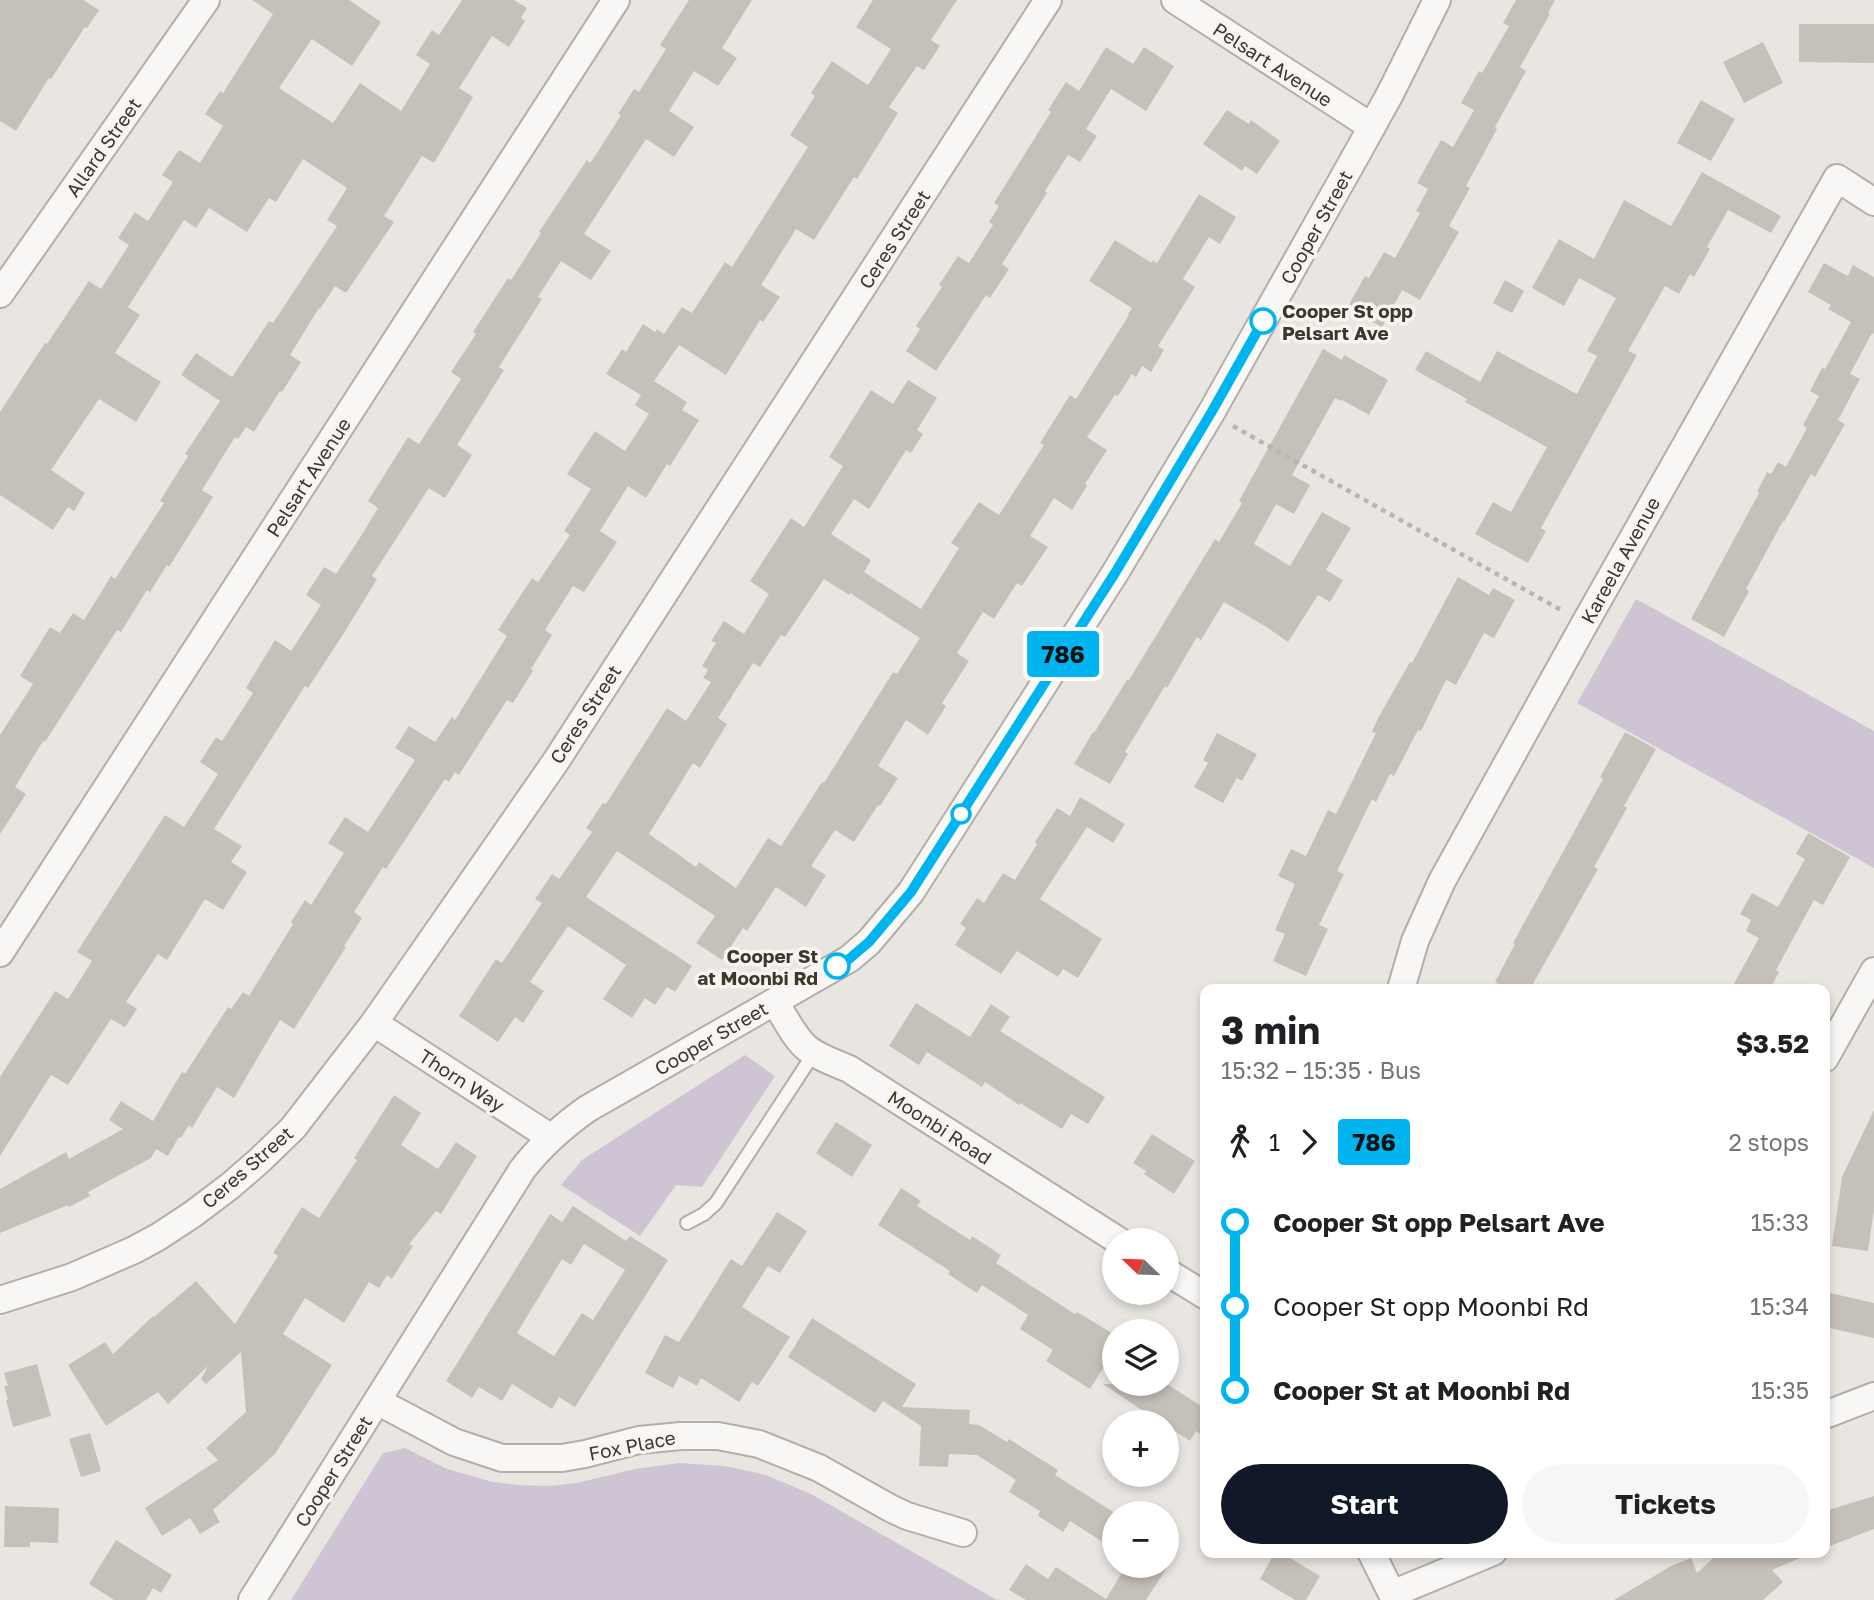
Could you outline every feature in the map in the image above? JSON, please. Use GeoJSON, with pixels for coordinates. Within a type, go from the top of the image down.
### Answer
{"type":"FeatureCollection","features":[{"type":"Feature","properties":{"kind":"street","name":"Allard Street"},"geometry":{"type":"LineString","coordinates":[[0,294],[206,0]]}},
{"type":"Feature","properties":{"kind":"street","name":"Pelsart Avenue"},"geometry":{"type":"LineString","coordinates":[[0,953],[616,0]]}},
{"type":"Feature","properties":{"kind":"street","name":"Ceres Street"},"geometry":{"type":"LineString","coordinates":[[0,1300],[72,1277],[134,1250],[192,1214],[261,1160],[293,1128],[374,1023],[556,761],[1048,0]]}},
{"type":"Feature","properties":{"kind":"street","name":"Pelsart Avenue"},"geometry":{"type":"LineString","coordinates":[[1175,0],[1372,127]]}},
{"type":"Feature","properties":{"kind":"street","name":"Cooper Street"},"geometry":{"type":"LineString","coordinates":[[252,1600],[522,1170],[550,1137],[587,1108],[849,959],[869,942],[911,892],[1115,573],[1211,413],[1372,127],[1437,0]]}},
{"type":"Feature","properties":{"kind":"street","name":"Kareela Avenue"},"geometry":{"type":"LineString","coordinates":[[1402,984],[1415,941],[1442,881],[1837,178],[1874,202]]}},
{"type":"Feature","properties":{"kind":"street"},"geometry":{"type":"LineString","coordinates":[[1830,1049],[1874,971]]}},
{"type":"Feature","properties":{"kind":"street","name":"Moonbi Road"},"geometry":{"type":"LineString","coordinates":[[775,1002],[800,1041],[814,1053],[849,1069],[1102,1230]]}},
{"type":"Feature","properties":{"kind":"street","name":"Thorn Way"},"geometry":{"type":"LineString","coordinates":[[374,1023],[550,1137]]}},
{"type":"Feature","properties":{"kind":"street"},"geometry":{"type":"LineString","coordinates":[[1180,1280],[1200,1292]]}},
{"type":"Feature","properties":{"kind":"street"},"geometry":{"type":"LineString","coordinates":[[1830,1413],[1874,1396]]}},
{"type":"Feature","properties":{"kind":"street","name":"Fox Place"},"geometry":{"type":"LineString","coordinates":[[377,1401],[454,1442],[502,1458],[562,1458],[639,1440],[681,1436],[718,1436],[759,1444],[820,1468],[907,1516],[963,1533]]}},
{"type":"Feature","properties":{"kind":"street"},"geometry":{"type":"LineString","coordinates":[[1374,1558],[1391,1597],[1479,1558]]}},
{"type":"Feature","properties":{"kind":"lane"},"geometry":{"type":"LineString","coordinates":[[687,1223],[704,1214],[716,1203],[814,1053]]}},
{"type":"Feature","properties":{"kind":"path"},"geometry":{"type":"LineString","coordinates":[[1211,413],[1585,623]]}},
{"type":"Feature","properties":{"kind":"shaded area"},"geometry":{"type":"Polygon","coordinates":[[[1636,599],[1874,731],[1874,868],[1577,703],[1636,599]]]}},
{"type":"Feature","properties":{"kind":"shaded area"},"geometry":{"type":"Polygon","coordinates":[[[745,1055],[775,1076],[702,1187],[676,1185],[640,1236],[561,1185],[582,1160],[745,1055]]]}},
{"type":"Feature","properties":{"kind":"shaded area"},"geometry":{"type":"Polygon","coordinates":[[[405,1448],[447,1469],[493,1482],[518,1485],[577,1483],[635,1469],[679,1463],[725,1466],[766,1475],[811,1494],[997,1600],[291,1600],[383,1453],[405,1448]]]}},
{"type":"Feature","properties":{"kind":"building"},"geometry":{"type":"Polygon","coordinates":[[[0,0],[83,0],[99,10],[51,79],[49,78],[16,131],[0,121],[0,0]]]}},
{"type":"Feature","properties":{"kind":"building"},"geometry":{"type":"Polygon","coordinates":[[[252,0],[349,0],[381,22],[352,66],[312,39],[279,88],[333,123],[360,83],[401,111],[430,64],[416,55],[432,30],[439,35],[462,0],[514,0],[527,8],[521,18],[525,21],[509,47],[492,36],[459,88],[473,97],[434,163],[422,156],[384,216],[394,222],[346,293],[335,286],[319,308],[290,355],[301,362],[282,392],[280,391],[254,432],[246,427],[238,439],[235,437],[202,490],[213,497],[169,567],[167,565],[150,592],[147,590],[121,632],[117,630],[45,742],[43,741],[15,787],[26,794],[0,834],[0,735],[33,684],[20,676],[50,627],[60,633],[73,613],[84,620],[111,576],[115,579],[164,503],[160,501],[188,456],[185,454],[220,401],[181,375],[196,353],[232,377],[269,321],[273,323],[337,226],[327,220],[347,188],[303,159],[276,202],[269,198],[247,232],[209,208],[196,228],[184,220],[128,307],[140,315],[115,353],[161,382],[136,422],[99,399],[51,470],[85,493],[74,511],[68,507],[53,530],[0,495],[0,412],[89,281],[101,289],[129,245],[118,238],[135,212],[148,221],[173,182],[162,175],[179,150],[200,163],[223,126],[205,114],[220,91],[223,93],[273,14],[252,0]]]}},
{"type":"Feature","properties":{"kind":"building"},"geometry":{"type":"Polygon","coordinates":[[[689,0],[752,0],[722,48],[737,58],[718,86],[694,71],[669,111],[694,127],[674,157],[646,139],[584,234],[611,251],[591,280],[561,261],[538,297],[542,299],[499,367],[504,370],[457,445],[472,455],[445,498],[429,488],[372,576],[377,579],[344,633],[308,688],[305,686],[214,829],[242,846],[231,862],[247,872],[223,910],[205,899],[167,960],[158,954],[126,1002],[137,1009],[125,1027],[111,1019],[68,1085],[51,1075],[0,1156],[0,1077],[55,991],[68,999],[92,961],[77,952],[165,815],[184,827],[218,774],[200,762],[216,737],[222,741],[253,693],[246,688],[275,640],[291,651],[321,605],[306,595],[324,567],[336,574],[363,533],[378,508],[368,501],[408,437],[419,444],[461,379],[451,372],[476,334],[473,332],[508,278],[511,280],[587,160],[590,163],[597,153],[634,89],[639,92],[666,49],[660,45],[689,0]]]}},
{"type":"Feature","properties":{"kind":"building"},"geometry":{"type":"Polygon","coordinates":[[[873,0],[957,0],[931,40],[940,46],[924,70],[917,66],[889,107],[898,113],[857,179],[854,177],[814,240],[796,229],[761,285],[780,297],[763,322],[760,320],[726,375],[679,345],[654,381],[687,402],[682,410],[699,420],[646,498],[628,486],[600,531],[617,542],[584,592],[573,586],[545,630],[552,635],[513,703],[507,700],[459,775],[455,772],[449,782],[445,779],[386,869],[383,867],[354,912],[362,918],[294,1029],[280,1020],[234,1098],[217,1087],[192,1128],[189,1125],[168,1156],[156,1149],[151,1158],[88,1192],[90,1196],[69,1207],[68,1205],[0,1233],[0,1189],[66,1152],[69,1159],[123,1129],[109,1120],[121,1101],[153,1121],[182,1072],[185,1074],[228,1007],[231,1009],[243,992],[249,996],[305,900],[311,905],[344,853],[328,843],[345,817],[368,832],[415,760],[395,748],[409,726],[435,742],[452,717],[455,720],[507,636],[498,630],[532,578],[538,582],[570,535],[564,531],[591,489],[567,474],[595,431],[625,451],[649,414],[635,405],[641,395],[606,374],[622,349],[626,352],[643,324],[664,334],[682,307],[692,313],[725,262],[732,267],[808,147],[790,135],[815,96],[811,93],[832,61],[868,85],[891,49],[856,27],[873,0]]]}},
{"type":"Feature","properties":{"kind":"building"},"geometry":{"type":"Polygon","coordinates":[[[1516,0],[1555,0],[1520,67],[1526,71],[1495,127],[1497,129],[1466,186],[1470,188],[1449,226],[1459,232],[1420,300],[1402,290],[1382,327],[1347,308],[1365,276],[1369,278],[1384,252],[1395,258],[1420,213],[1416,211],[1428,189],[1417,183],[1441,140],[1453,147],[1474,110],[1461,103],[1509,26],[1503,23],[1516,0]]]}},
{"type":"Feature","properties":{"kind":"building"},"geometry":{"type":"Polygon","coordinates":[[[1799,24],[1874,24],[1874,63],[1799,62],[1799,24]]]}},
{"type":"Feature","properties":{"kind":"building"},"geometry":{"type":"Polygon","coordinates":[[[1763,42],[1783,83],[1744,103],[1723,62],[1763,42]]]}},
{"type":"Feature","properties":{"kind":"building"},"geometry":{"type":"Polygon","coordinates":[[[1106,47],[1133,64],[1144,47],[1174,66],[1146,111],[1111,89],[1086,129],[1097,136],[1080,162],[1068,155],[1002,264],[1009,269],[990,298],[986,295],[936,371],[906,351],[920,329],[916,326],[942,287],[939,285],[958,256],[969,263],[993,225],[989,222],[999,206],[994,203],[1051,112],[1048,110],[1066,82],[1079,91],[1106,47]]]}},
{"type":"Feature","properties":{"kind":"building"},"geometry":{"type":"Polygon","coordinates":[[[1701,100],[1735,119],[1711,161],[1677,143],[1701,100]]]}},
{"type":"Feature","properties":{"kind":"building"},"geometry":{"type":"Polygon","coordinates":[[[1227,110],[1249,124],[1251,120],[1280,141],[1257,174],[1245,166],[1242,171],[1203,144],[1227,110]]]}},
{"type":"Feature","properties":{"kind":"building"},"geometry":{"type":"Polygon","coordinates":[[[1702,172],[1781,216],[1771,233],[1728,210],[1694,277],[1690,274],[1679,294],[1665,286],[1628,351],[1637,355],[1541,528],[1546,531],[1528,563],[1475,534],[1493,502],[1511,512],[1547,447],[1465,402],[1467,399],[1415,370],[1426,351],[1480,382],[1497,351],[1577,394],[1597,356],[1587,351],[1616,298],[1579,278],[1564,306],[1532,288],[1559,239],[1594,259],[1624,200],[1671,226],[1702,172]]]}},
{"type":"Feature","properties":{"kind":"building"},"geometry":{"type":"Polygon","coordinates":[[[1199,194],[1236,217],[1220,244],[1209,237],[1183,279],[1195,287],[1158,346],[1164,350],[1151,372],[1142,366],[1136,377],[1132,374],[1087,437],[1107,450],[1072,510],[1054,498],[1030,536],[1048,547],[1022,586],[1017,583],[994,619],[983,612],[957,653],[969,661],[942,703],[946,706],[928,735],[906,720],[878,766],[898,778],[880,806],[878,805],[854,842],[835,830],[811,866],[826,875],[806,907],[776,887],[747,931],[743,928],[722,960],[696,943],[715,916],[617,851],[586,897],[692,966],[675,992],[667,987],[655,1005],[645,998],[632,1018],[603,999],[626,965],[568,926],[530,982],[544,991],[523,1023],[515,1017],[498,1042],[459,1016],[496,959],[502,963],[542,903],[535,899],[552,874],[559,879],[592,832],[586,828],[603,803],[606,804],[667,708],[686,721],[711,682],[703,678],[708,670],[702,666],[716,643],[711,641],[724,621],[744,634],[769,594],[750,581],[791,518],[804,527],[843,466],[829,457],[871,390],[893,404],[908,380],[937,398],[917,430],[923,434],[911,453],[906,450],[869,509],[854,499],[831,534],[871,560],[864,572],[921,609],[959,548],[951,543],[979,502],[999,515],[1044,445],[1040,443],[1070,395],[1076,399],[1129,315],[1132,308],[1089,281],[1115,240],[1152,263],[1153,260],[1157,263],[1199,194]],[[824,579],[785,637],[781,635],[760,667],[753,663],[718,718],[727,724],[700,768],[693,763],[649,834],[696,867],[699,862],[736,888],[768,838],[781,846],[893,672],[897,674],[920,638],[850,593],[849,595],[824,579]]]}},
{"type":"Feature","properties":{"kind":"building"},"geometry":{"type":"Polygon","coordinates":[[[1824,263],[1848,276],[1853,265],[1874,277],[1874,334],[1872,333],[1850,374],[1860,379],[1838,420],[1845,424],[1815,477],[1811,474],[1783,521],[1746,589],[1749,591],[1724,637],[1691,619],[1759,493],[1757,492],[1767,472],[1771,474],[1778,462],[1786,467],[1807,428],[1803,425],[1819,396],[1810,391],[1851,322],[1828,309],[1831,305],[1808,292],[1824,263]]]}},
{"type":"Feature","properties":{"kind":"building"},"geometry":{"type":"Polygon","coordinates":[[[1505,280],[1524,291],[1512,313],[1493,303],[1505,280]]]}},
{"type":"Feature","properties":{"kind":"building"},"geometry":{"type":"Polygon","coordinates":[[[1323,349],[1342,360],[1344,355],[1388,380],[1369,415],[1335,398],[1292,475],[1310,485],[1294,514],[1276,504],[1254,544],[1290,566],[1322,512],[1351,528],[1326,570],[1343,580],[1330,602],[1318,595],[1288,642],[1224,602],[1201,640],[1197,637],[1167,688],[1165,686],[1125,752],[1128,754],[1110,784],[1074,764],[1215,539],[1219,542],[1323,349]]]}},
{"type":"Feature","properties":{"kind":"building"},"geometry":{"type":"Polygon","coordinates":[[[1458,577],[1489,595],[1493,588],[1515,600],[1494,638],[1484,633],[1456,685],[1446,680],[1421,731],[1418,730],[1394,776],[1390,774],[1376,802],[1372,799],[1337,871],[1344,874],[1319,925],[1328,929],[1306,976],[1273,961],[1285,934],[1275,930],[1295,884],[1278,876],[1291,849],[1306,856],[1328,810],[1336,814],[1376,733],[1372,732],[1378,718],[1410,662],[1412,663],[1458,577]]]}},
{"type":"Feature","properties":{"kind":"building"},"geometry":{"type":"Polygon","coordinates":[[[1625,732],[1656,749],[1594,867],[1598,869],[1533,984],[1498,984],[1495,982],[1515,944],[1513,943],[1603,779],[1600,777],[1625,732]]]}},
{"type":"Feature","properties":{"kind":"building"},"geometry":{"type":"Polygon","coordinates":[[[1217,733],[1257,754],[1242,781],[1237,778],[1223,803],[1194,787],[1208,763],[1203,760],[1217,733]]]}},
{"type":"Feature","properties":{"kind":"building"},"geometry":{"type":"Polygon","coordinates":[[[1080,797],[1125,824],[1113,843],[1087,827],[1040,899],[1102,939],[1078,978],[1063,969],[1058,977],[1017,951],[1001,974],[955,945],[966,928],[960,924],[977,898],[984,903],[1003,873],[1015,880],[1057,808],[1070,816],[1080,797]]]}},
{"type":"Feature","properties":{"kind":"building"},"geometry":{"type":"Polygon","coordinates":[[[1808,833],[1850,857],[1823,905],[1814,900],[1776,970],[1779,972],[1773,984],[1734,984],[1759,938],[1746,931],[1751,920],[1740,914],[1752,893],[1778,907],[1805,859],[1796,854],[1808,833]]]}},
{"type":"Feature","properties":{"kind":"building"},"geometry":{"type":"Polygon","coordinates":[[[916,1003],[970,1037],[991,1004],[1010,1017],[1000,1031],[1105,1097],[1088,1124],[1071,1114],[1062,1129],[985,1082],[982,1087],[927,1052],[919,1065],[889,1046],[916,1003]]]}},
{"type":"Feature","properties":{"kind":"building"},"geometry":{"type":"Polygon","coordinates":[[[394,1095],[421,1113],[401,1145],[438,1169],[456,1142],[477,1156],[441,1214],[436,1211],[409,1244],[413,1246],[392,1279],[387,1275],[379,1288],[369,1282],[344,1323],[305,1298],[283,1334],[332,1365],[275,1454],[213,1510],[220,1522],[200,1534],[190,1518],[162,1536],[145,1508],[218,1460],[206,1448],[246,1412],[241,1352],[206,1384],[201,1379],[208,1366],[168,1404],[158,1392],[106,1426],[68,1365],[105,1342],[113,1354],[153,1316],[196,1281],[235,1324],[278,1256],[273,1253],[302,1207],[319,1218],[357,1160],[354,1158],[394,1095]]]}},
{"type":"Feature","properties":{"kind":"building"},"geometry":{"type":"Polygon","coordinates":[[[1874,1110],[1874,1210],[1868,1251],[1832,1246],[1842,1177],[1874,1110]]]}},
{"type":"Feature","properties":{"kind":"building"},"geometry":{"type":"Polygon","coordinates":[[[836,1122],[872,1145],[852,1177],[816,1153],[836,1122]]]}},
{"type":"Feature","properties":{"kind":"building"},"geometry":{"type":"Polygon","coordinates":[[[1152,1134],[1195,1161],[1174,1194],[1144,1174],[1146,1171],[1133,1163],[1152,1134]]]}},
{"type":"Feature","properties":{"kind":"building"},"geometry":{"type":"Polygon","coordinates":[[[901,1188],[921,1201],[917,1206],[970,1240],[972,1236],[1001,1255],[996,1263],[1075,1314],[1077,1312],[1102,1327],[1102,1370],[1090,1389],[1046,1361],[1053,1350],[1020,1329],[1028,1315],[982,1285],[977,1293],[948,1274],[950,1271],[878,1225],[901,1188]]]}},
{"type":"Feature","properties":{"kind":"building"},"geometry":{"type":"Polygon","coordinates":[[[573,1206],[626,1241],[630,1236],[668,1260],[575,1407],[559,1397],[552,1409],[512,1384],[502,1401],[479,1387],[472,1398],[446,1381],[550,1214],[562,1222],[573,1206]],[[584,1244],[571,1265],[562,1259],[517,1333],[554,1356],[582,1313],[593,1320],[625,1270],[584,1244]]]}},
{"type":"Feature","properties":{"kind":"building"},"geometry":{"type":"Polygon","coordinates":[[[777,1212],[807,1231],[780,1273],[768,1266],[742,1307],[790,1337],[758,1386],[752,1382],[739,1402],[701,1378],[697,1386],[679,1376],[673,1388],[645,1373],[665,1335],[679,1342],[731,1259],[742,1266],[777,1212]]]}},
{"type":"Feature","properties":{"kind":"building"},"geometry":{"type":"Polygon","coordinates":[[[1830,1293],[1874,1303],[1874,1338],[1830,1328],[1830,1293]]]}},
{"type":"Feature","properties":{"kind":"building"},"geometry":{"type":"Polygon","coordinates":[[[812,1318],[916,1384],[902,1407],[970,1410],[969,1424],[979,1425],[1007,1442],[1009,1439],[1058,1470],[1055,1475],[1102,1505],[1102,1542],[1070,1521],[1063,1532],[1038,1516],[1040,1511],[1009,1492],[1016,1480],[977,1455],[949,1454],[948,1467],[919,1466],[921,1426],[883,1401],[875,1413],[788,1357],[812,1318]]]}},
{"type":"Feature","properties":{"kind":"building"},"geometry":{"type":"Polygon","coordinates":[[[37,1364],[51,1416],[13,1427],[6,1400],[4,1386],[8,1386],[4,1373],[37,1364]]]}},
{"type":"Feature","properties":{"kind":"building"},"geometry":{"type":"Polygon","coordinates":[[[1179,1392],[1200,1405],[1200,1434],[1196,1431],[1190,1441],[1179,1434],[1179,1410],[1142,1410],[1121,1396],[1179,1396],[1179,1392]]]}},
{"type":"Feature","properties":{"kind":"building"},"geometry":{"type":"Polygon","coordinates":[[[90,1433],[101,1471],[81,1477],[69,1439],[90,1433]]]}},
{"type":"Feature","properties":{"kind":"building"},"geometry":{"type":"Polygon","coordinates":[[[1874,1496],[1874,1529],[1830,1546],[1830,1509],[1874,1496]]]}},
{"type":"Feature","properties":{"kind":"building"},"geometry":{"type":"Polygon","coordinates":[[[5,1506],[59,1508],[58,1543],[30,1542],[30,1547],[4,1547],[5,1506]]]}},
{"type":"Feature","properties":{"kind":"building"},"geometry":{"type":"Polygon","coordinates":[[[116,1540],[172,1575],[161,1593],[153,1588],[146,1600],[114,1600],[89,1584],[116,1540]]]}},
{"type":"Feature","properties":{"kind":"building"},"geometry":{"type":"Polygon","coordinates":[[[1272,1558],[1290,1558],[1320,1576],[1306,1600],[1295,1600],[1260,1579],[1272,1558]]]}},
{"type":"Feature","properties":{"kind":"building"},"geometry":{"type":"Polygon","coordinates":[[[1691,1558],[1697,1573],[1713,1558],[1800,1558],[1772,1570],[1783,1582],[1763,1600],[1614,1600],[1671,1566],[1691,1558]]]}},
{"type":"Feature","properties":{"kind":"building"},"geometry":{"type":"Polygon","coordinates":[[[1026,1564],[1048,1579],[1056,1567],[1106,1599],[1119,1578],[1160,1578],[1146,1600],[1026,1600],[1009,1590],[1026,1564]]]}},
{"type":"Feature","properties":{"kind":"bus line","name":"786"},"geometry":{"type":"LineString","coordinates":[[837,966],[869,942],[911,892],[1115,573],[1263,321]]}},
{"type":"Feature","properties":{"kind":"place","name":"Cooper St opp Pelsart Ave"},"geometry":{"type":"Point","coordinates":[1263,321]}},
{"type":"Feature","properties":{"kind":"place","name":"Cooper St at Moonbi Rd"},"geometry":{"type":"Point","coordinates":[837,966]}}]}
